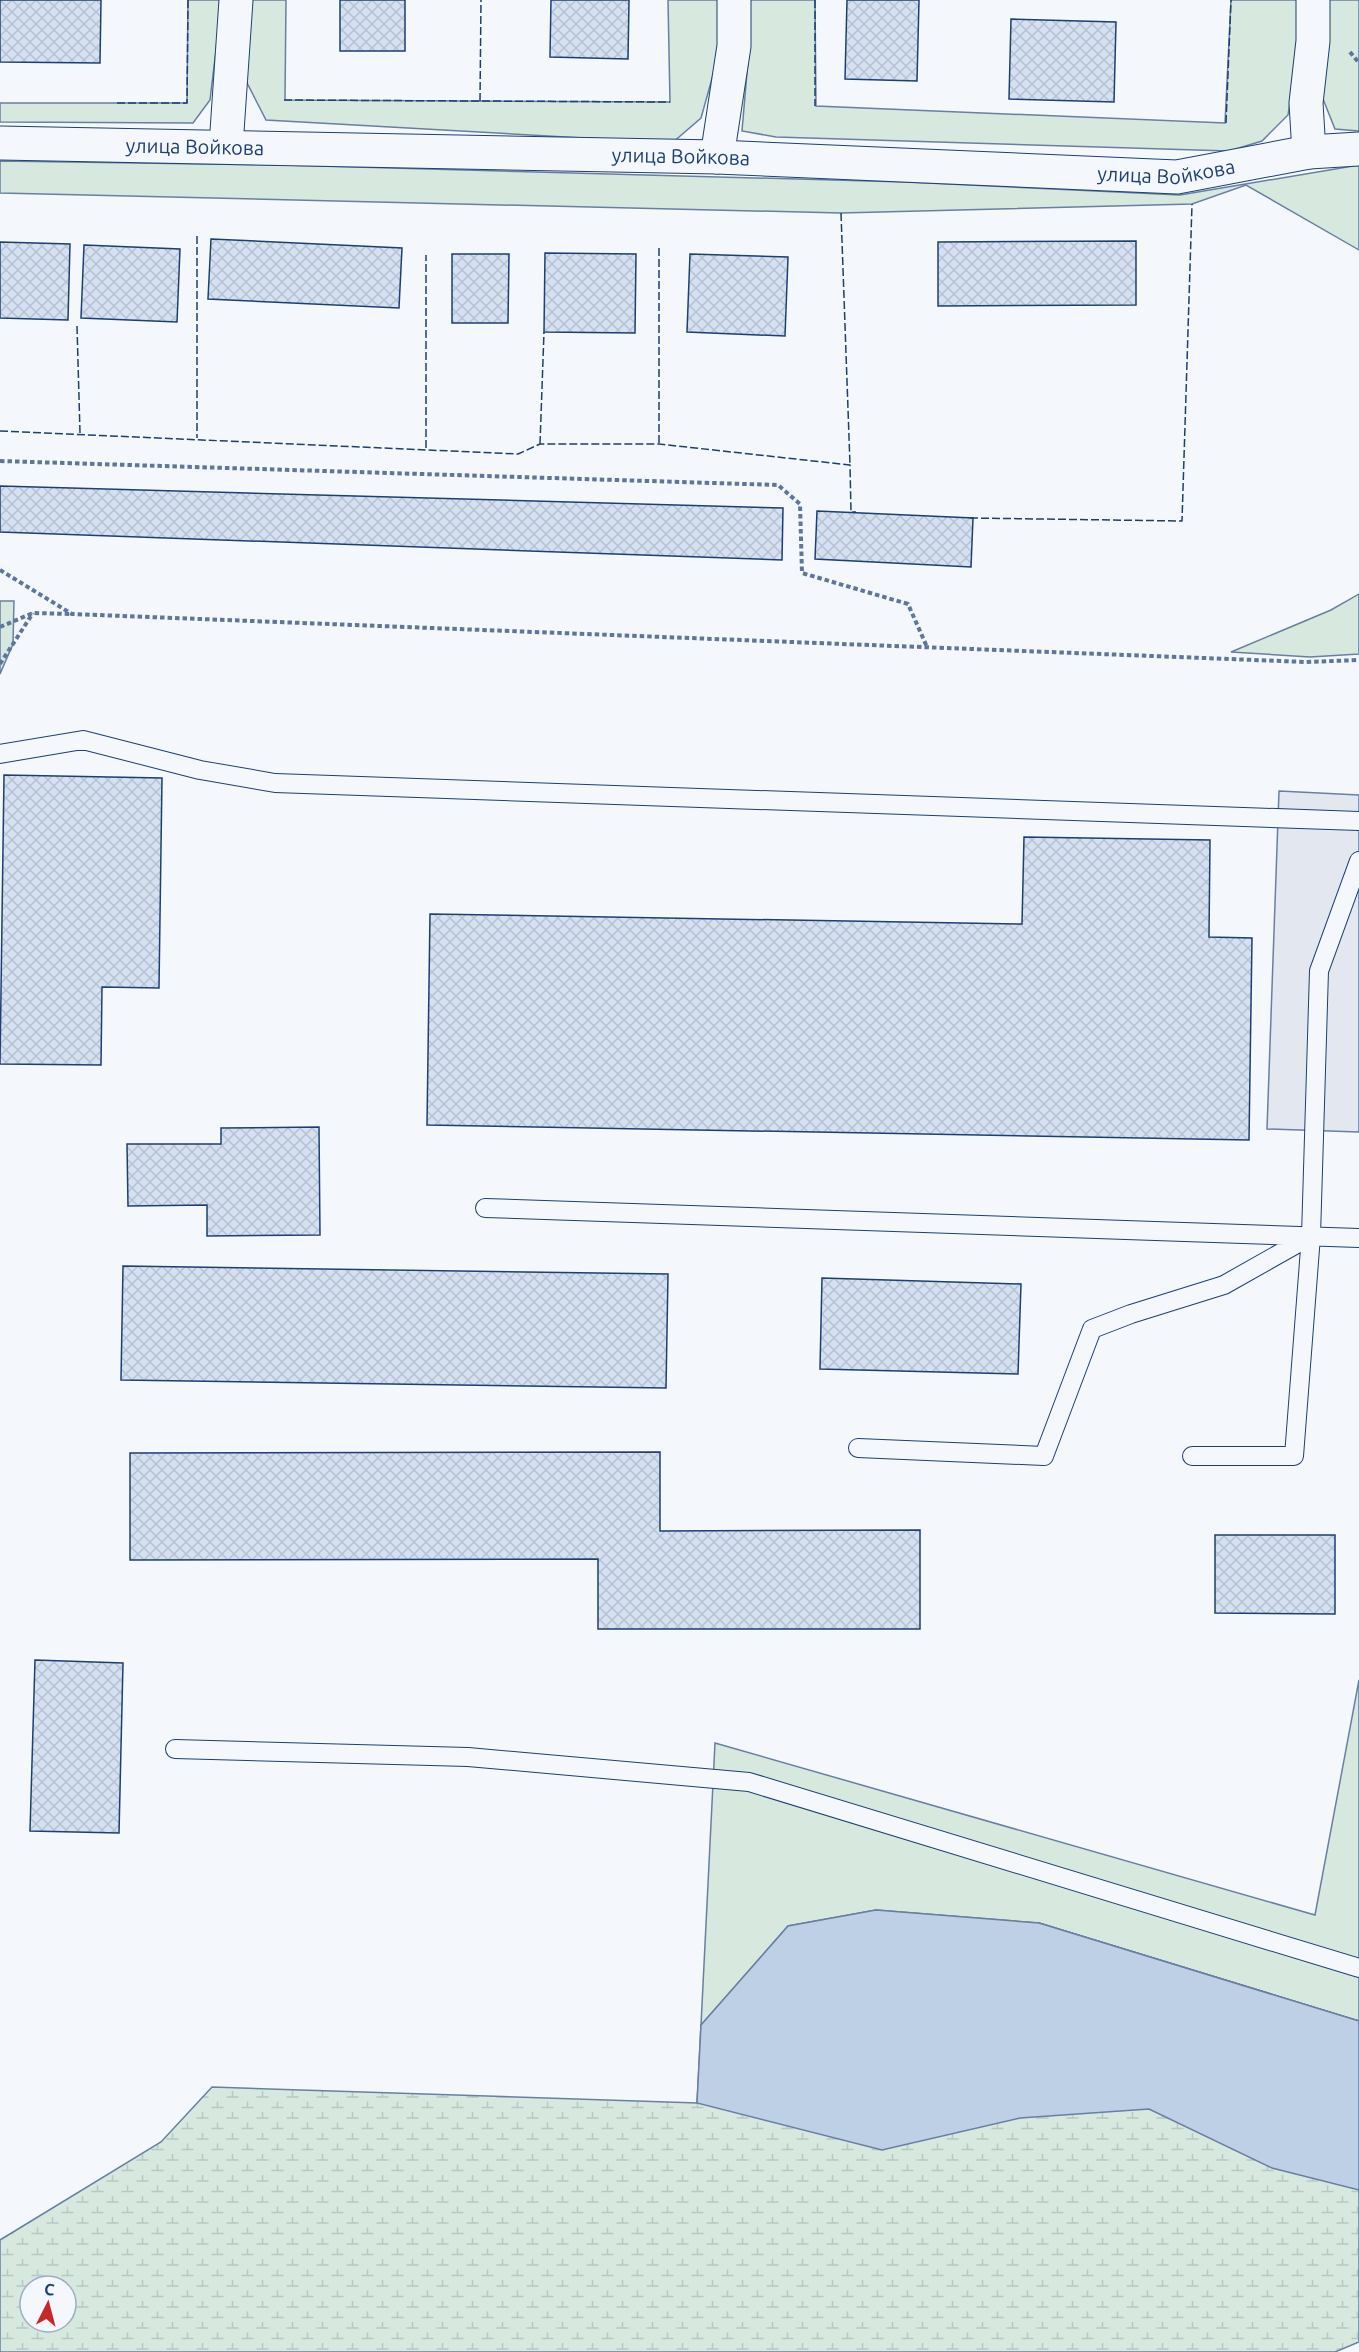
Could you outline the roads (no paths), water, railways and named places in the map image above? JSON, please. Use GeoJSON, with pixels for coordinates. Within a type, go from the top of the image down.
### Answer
{"type":"FeatureCollection","features":[{"type":"Feature","properties":{"kind":"street"},"geometry":{"type":"LineString","coordinates":[[226,146],[237,0]]}},
{"type":"Feature","properties":{"kind":"street"},"geometry":{"type":"LineString","coordinates":[[717,157],[734,46],[734,0]]}},
{"type":"Feature","properties":{"kind":"street"},"geometry":{"type":"LineString","coordinates":[[1309,152],[1306,103],[1314,42],[1313,0]]}},
{"type":"Feature","properties":{"kind":"street","name":"улица Войкова"},"geometry":{"type":"LineString","coordinates":[[0,143],[717,157],[1177,177],[1309,152],[1359,149]]}},
{"type":"Feature","properties":{"kind":"lane"},"geometry":{"type":"LineString","coordinates":[[0,754],[83,740],[200,770],[275,783],[1359,821]]}},
{"type":"Feature","properties":{"kind":"lane"},"geometry":{"type":"LineString","coordinates":[[1192,1456],[1294,1456],[1311,1236],[1319,971],[1359,861]]}},
{"type":"Feature","properties":{"kind":"lane"},"geometry":{"type":"LineString","coordinates":[[485,1208],[1359,1238]]}},
{"type":"Feature","properties":{"kind":"lane"},"geometry":{"type":"LineString","coordinates":[[858,1448],[1044,1456],[1092,1329],[1131,1314],[1224,1285],[1311,1236]]}},
{"type":"Feature","properties":{"kind":"lane"},"geometry":{"type":"LineString","coordinates":[[175,1749],[468,1757],[749,1782],[1359,1968]]}},
{"type":"Feature","properties":{"kind":"water"},"geometry":{"type":"Polygon","coordinates":[[[876,1910],[1039,1923],[1359,2021],[1359,2190],[1272,2168],[1149,2109],[1020,2118],[882,2150],[697,2103],[701,2025],[788,1926],[876,1910]]]}}]}
